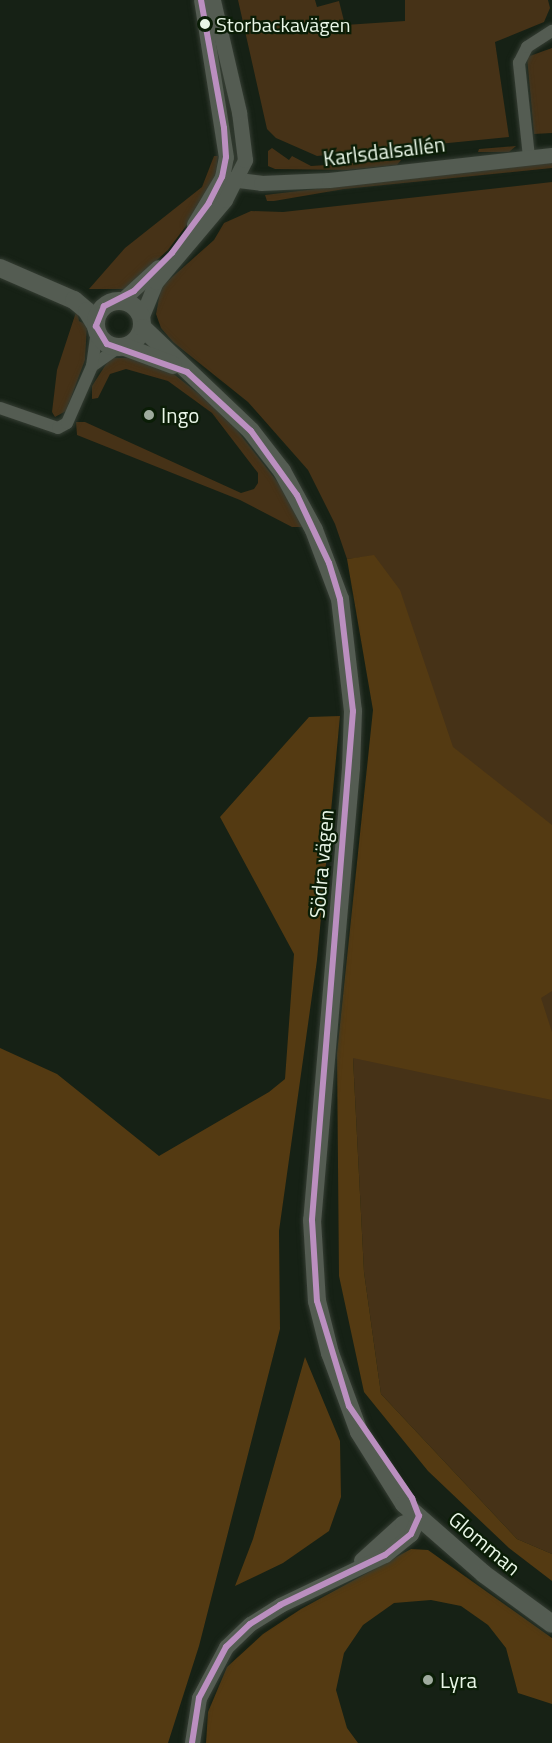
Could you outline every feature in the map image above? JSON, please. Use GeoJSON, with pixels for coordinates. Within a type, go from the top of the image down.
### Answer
{"type":"FeatureCollection","features":[{"type":"Feature","properties":{"kind":"main road"},"geometry":{"type":"LineString","coordinates":[[0,268],[45,284],[133,305],[142,322],[136,340],[121,347],[103,341],[81,305],[45,284]]}},
{"type":"Feature","properties":{"kind":"main road"},"geometry":{"type":"LineString","coordinates":[[96,328],[99,313],[115,302]]}},
{"type":"Feature","properties":{"kind":"main road","name":"Södra vägen"},"geometry":{"type":"LineString","coordinates":[[142,322],[187,372],[251,431],[282,471],[319,541],[340,599],[352,711],[351,768],[312,1220],[317,1301],[330,1353],[350,1406],[412,1498],[419,1516]]}},
{"type":"Feature","properties":{"kind":"main road","name":"Södra vägen"},"geometry":{"type":"LineString","coordinates":[[121,347],[187,372]]}},
{"type":"Feature","properties":{"kind":"main road","name":"Glomman"},"geometry":{"type":"LineString","coordinates":[[419,1516],[484,1574],[552,1624]]}},
{"type":"Feature","properties":{"kind":"street"},"geometry":{"type":"LineString","coordinates":[[115,302],[172,253],[209,203],[222,177],[226,157],[224,128],[201,0]]}},
{"type":"Feature","properties":{"kind":"street"},"geometry":{"type":"LineString","coordinates":[[142,322],[156,282],[238,180],[245,146],[213,0]]}},
{"type":"Feature","properties":{"kind":"street"},"geometry":{"type":"LineString","coordinates":[[529,157],[519,63],[527,48],[552,31]]}},
{"type":"Feature","properties":{"kind":"street","name":"Karlsdalsallén"},"geometry":{"type":"LineString","coordinates":[[222,177],[269,183],[329,180],[552,154]]}},
{"type":"Feature","properties":{"kind":"street"},"geometry":{"type":"LineString","coordinates":[[0,408],[58,428],[67,423],[92,366],[96,328]]}},
{"type":"Feature","properties":{"kind":"street"},"geometry":{"type":"LineString","coordinates":[[92,366],[121,347]]}},
{"type":"Feature","properties":{"kind":"street","name":"Glomman"},"geometry":{"type":"LineString","coordinates":[[192,1743],[199,1698],[226,1647],[250,1624],[280,1605],[385,1555],[411,1534],[419,1516]]}},
{"type":"Feature","properties":{"kind":"shaded area"},"geometry":{"type":"Polygon","coordinates":[[[238,0],[315,0],[317,7],[339,1],[345,25],[405,21],[405,0],[548,0],[550,8],[544,22],[495,42],[509,137],[317,156],[276,138],[267,129],[238,0]]]}},
{"type":"Feature","properties":{"kind":"shaded area"},"geometry":{"type":"Polygon","coordinates":[[[552,48],[552,133],[534,134],[527,57],[552,48]]]}},
{"type":"Feature","properties":{"kind":"shaded area"},"geometry":{"type":"Polygon","coordinates":[[[516,146],[509,152],[478,152],[479,149],[516,146]]]}},
{"type":"Feature","properties":{"kind":"shaded area"},"geometry":{"type":"Polygon","coordinates":[[[272,148],[289,160],[292,156],[311,166],[401,160],[397,165],[347,170],[275,169],[268,166],[268,151],[272,148]]]}},
{"type":"Feature","properties":{"kind":"shaded area"},"geometry":{"type":"Polygon","coordinates":[[[214,156],[218,156],[216,174],[194,215],[168,250],[125,289],[89,289],[125,248],[202,187],[214,156]]]}},
{"type":"Feature","properties":{"kind":"shaded area"},"geometry":{"type":"Polygon","coordinates":[[[552,161],[552,168],[344,189],[274,201],[267,201],[265,195],[552,161]]]}},
{"type":"Feature","properties":{"kind":"shaded area"},"geometry":{"type":"Polygon","coordinates":[[[552,182],[552,1554],[517,1539],[381,1394],[364,1272],[353,1058],[384,707],[374,556],[347,559],[335,524],[308,470],[248,402],[173,342],[161,328],[156,314],[161,287],[214,240],[224,223],[251,211],[283,212],[552,182]]]}},
{"type":"Feature","properties":{"kind":"shaded area"},"geometry":{"type":"Polygon","coordinates":[[[77,309],[79,321],[87,325],[85,360],[66,411],[55,417],[52,412],[57,370],[77,309]]]}},
{"type":"Feature","properties":{"kind":"shaded area"},"geometry":{"type":"Polygon","coordinates":[[[110,358],[131,358],[170,371],[225,415],[290,498],[305,527],[292,527],[240,500],[77,435],[76,422],[85,422],[241,493],[254,489],[258,483],[258,473],[212,413],[168,381],[126,369],[110,374],[98,398],[92,399],[92,386],[110,358]]]}},
{"type":"Feature","properties":{"kind":"shaded area"},"geometry":{"type":"Polygon","coordinates":[[[374,555],[400,590],[453,747],[552,825],[552,991],[541,998],[552,1032],[552,1100],[353,1058],[364,1272],[381,1394],[517,1539],[552,1554],[552,1581],[509,1548],[428,1471],[364,1392],[339,1276],[337,1053],[373,710],[347,559],[374,555]]]}},
{"type":"Feature","properties":{"kind":"shaded area"},"geometry":{"type":"Polygon","coordinates":[[[340,716],[317,960],[279,1231],[280,1329],[199,1646],[168,1743],[0,1743],[0,1048],[57,1074],[159,1156],[269,1092],[285,1079],[294,954],[220,817],[309,717],[340,716]]]}},
{"type":"Feature","properties":{"kind":"shaded area"},"geometry":{"type":"Polygon","coordinates":[[[305,1357],[340,1441],[341,1497],[329,1531],[283,1563],[235,1586],[253,1539],[305,1357]]]}},
{"type":"Feature","properties":{"kind":"shaded area"},"geometry":{"type":"Polygon","coordinates":[[[411,1549],[428,1550],[552,1638],[552,1704],[518,1693],[506,1648],[488,1625],[461,1606],[431,1600],[394,1603],[363,1625],[344,1653],[336,1690],[347,1728],[358,1743],[206,1743],[208,1712],[227,1667],[263,1634],[301,1609],[411,1549]]]}},
{"type":"Feature","properties":{"kind":"transit line"},"geometry":{"type":"LineString","coordinates":[[201,0],[224,128],[226,157],[222,177],[209,203],[172,253],[134,291],[104,306],[96,326],[107,344],[187,372],[251,431],[297,495],[329,563],[340,599],[353,711],[312,1220],[317,1301],[349,1406],[412,1498],[419,1516]]}},
{"type":"Feature","properties":{"kind":"transit line"},"geometry":{"type":"LineString","coordinates":[[192,1743],[199,1698],[226,1647],[250,1624],[280,1605],[385,1555],[411,1534],[419,1516]]}},
{"type":"Feature","properties":{"kind":"place","name":"Storbackavägen"},"geometry":{"type":"Point","coordinates":[205,24]}},
{"type":"Feature","properties":{"kind":"place","name":"Ingo"},"geometry":{"type":"Point","coordinates":[149,415]}},
{"type":"Feature","properties":{"kind":"place","name":"Lyra"},"geometry":{"type":"Point","coordinates":[428,1680]}}]}
